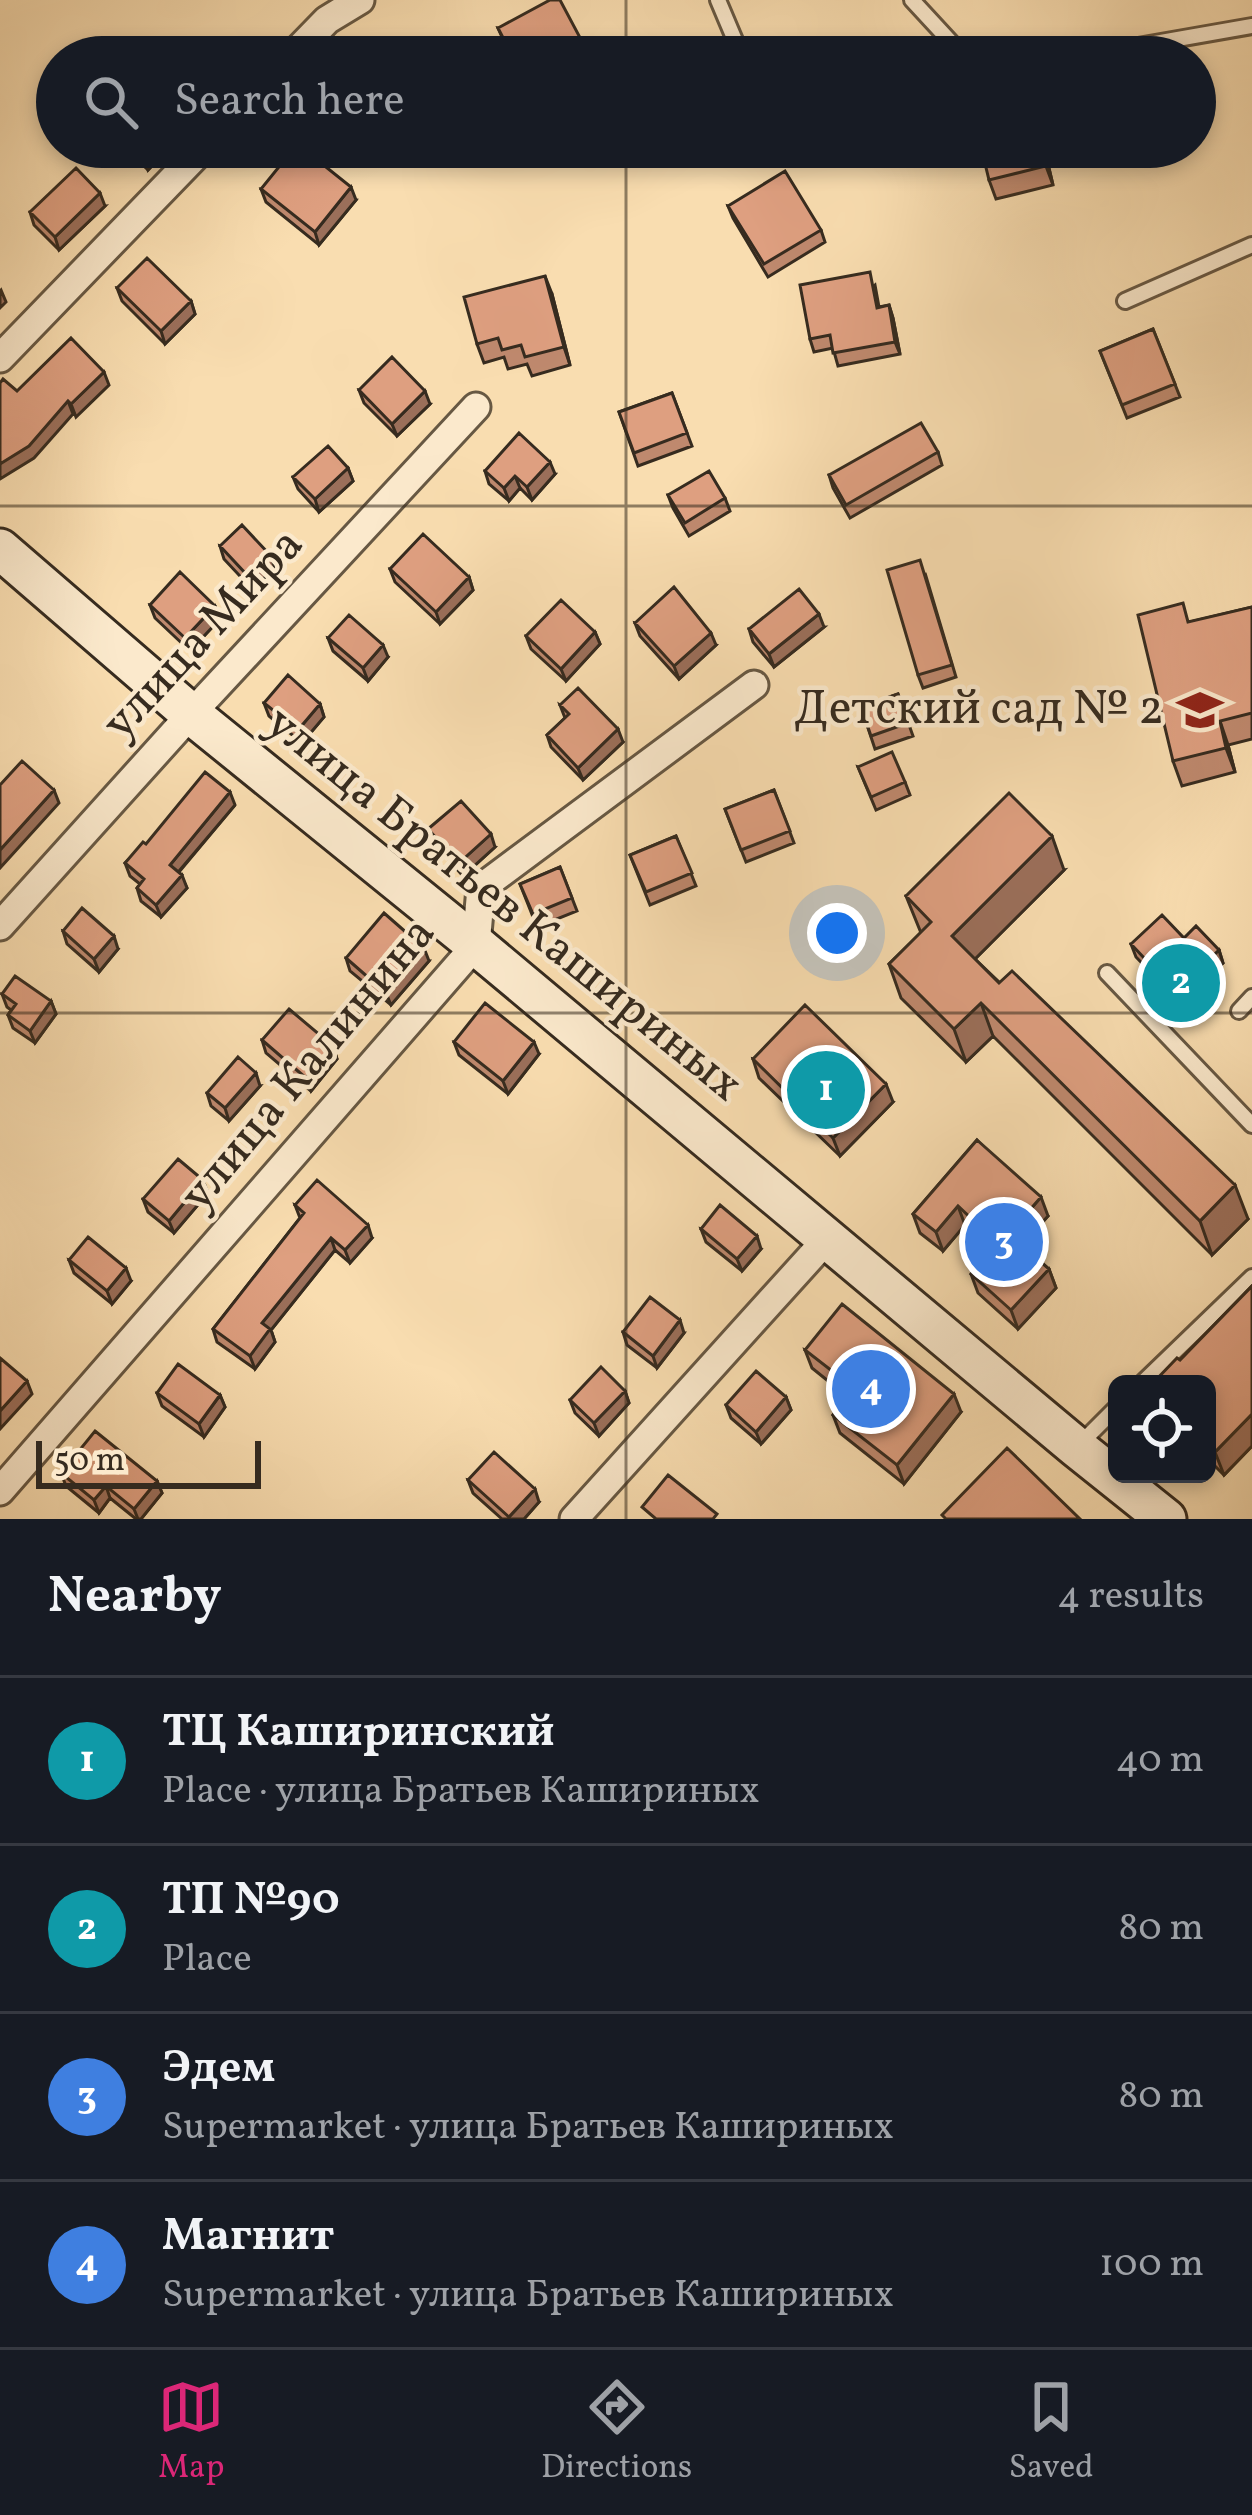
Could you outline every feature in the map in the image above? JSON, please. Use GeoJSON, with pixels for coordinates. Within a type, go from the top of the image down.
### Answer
{"type":"FeatureCollection","features":[{"type":"Feature","properties":{"kind":"main road","name":"улица Братьев Кашириных"},"geometry":{"type":"LineString","coordinates":[[0,549],[191,715],[476,945],[1166,1519]]}},
{"type":"Feature","properties":{"kind":"street"},"geometry":{"type":"LineString","coordinates":[[311,36],[360,0]]}},
{"type":"Feature","properties":{"kind":"street"},"geometry":{"type":"LineString","coordinates":[[0,358],[184,168]]}},
{"type":"Feature","properties":{"kind":"street","name":"улица Мира"},"geometry":{"type":"LineString","coordinates":[[0,926],[476,407]]}},
{"type":"Feature","properties":{"kind":"street","name":"улица Калинина"},"geometry":{"type":"LineString","coordinates":[[0,1491],[476,945],[481,888],[754,685]]}},
{"type":"Feature","properties":{"kind":"street"},"geometry":{"type":"LineString","coordinates":[[574,1519],[827,1239]]}},
{"type":"Feature","properties":{"kind":"lane"},"geometry":{"type":"LineString","coordinates":[[718,0],[733,36]]}},
{"type":"Feature","properties":{"kind":"lane"},"geometry":{"type":"LineString","coordinates":[[912,0],[945,36]]}},
{"type":"Feature","properties":{"kind":"lane"},"geometry":{"type":"LineString","coordinates":[[1195,36],[1252,26]]}},
{"type":"Feature","properties":{"kind":"lane"},"geometry":{"type":"LineString","coordinates":[[1125,302],[1252,245]]}},
{"type":"Feature","properties":{"kind":"lane"},"geometry":{"type":"LineString","coordinates":[[1107,973],[1252,1124]]}},
{"type":"Feature","properties":{"kind":"lane"},"geometry":{"type":"LineString","coordinates":[[1239,1011],[1252,998]]}},
{"type":"Feature","properties":{"kind":"lane"},"geometry":{"type":"LineString","coordinates":[[1150,1375],[1252,1277]]}},
{"type":"Feature","properties":{"kind":"lane"},"geometry":{"type":"LineString","coordinates":[[1076,1447],[1108,1416]]}},
{"type":"Feature","properties":{"kind":"building"},"geometry":{"type":"Polygon","coordinates":[[[550,0],[560,0],[579,36],[502,36],[498,28],[550,0]]]}},
{"type":"Feature","properties":{"kind":"building"},"geometry":{"type":"Polygon","coordinates":[[[76,168],[100,193],[55,237],[30,212],[76,168]]]}},
{"type":"Feature","properties":{"kind":"building"},"geometry":{"type":"Polygon","coordinates":[[[278,168],[327,168],[351,187],[315,232],[261,189],[278,168]]]}},
{"type":"Feature","properties":{"kind":"building"},"geometry":{"type":"Polygon","coordinates":[[[986,168],[1038,168],[989,180],[986,168]]]}},
{"type":"Feature","properties":{"kind":"building"},"geometry":{"type":"Polygon","coordinates":[[[785,171],[821,230],[764,264],[728,206],[785,171]]]}},
{"type":"Feature","properties":{"kind":"building"},"geometry":{"type":"Polygon","coordinates":[[[147,258],[191,301],[161,331],[117,288],[147,258]]]}},
{"type":"Feature","properties":{"kind":"building"},"geometry":{"type":"Polygon","coordinates":[[[870,272],[877,308],[889,305],[895,342],[833,353],[830,335],[810,339],[800,285],[870,272]]]}},
{"type":"Feature","properties":{"kind":"building"},"geometry":{"type":"Polygon","coordinates":[[[545,276],[564,347],[525,357],[521,345],[502,350],[498,338],[477,344],[464,297],[545,276]]]}},
{"type":"Feature","properties":{"kind":"building"},"geometry":{"type":"Polygon","coordinates":[[[1153,329],[1175,384],[1122,405],[1100,351],[1153,329]]]}},
{"type":"Feature","properties":{"kind":"building"},"geometry":{"type":"Polygon","coordinates":[[[71,338],[104,372],[71,404],[68,401],[29,446],[0,464],[0,383],[3,379],[17,391],[71,338]]]}},
{"type":"Feature","properties":{"kind":"building"},"geometry":{"type":"Polygon","coordinates":[[[392,357],[425,391],[392,424],[359,390],[392,357]]]}},
{"type":"Feature","properties":{"kind":"building"},"geometry":{"type":"Polygon","coordinates":[[[672,393],[687,433],[634,453],[619,412],[672,393]]]}},
{"type":"Feature","properties":{"kind":"building"},"geometry":{"type":"Polygon","coordinates":[[[921,423],[938,452],[846,505],[829,475],[921,423]]]}},
{"type":"Feature","properties":{"kind":"building"},"geometry":{"type":"Polygon","coordinates":[[[519,433],[550,462],[527,487],[515,476],[504,488],[485,471],[519,433]]]}},
{"type":"Feature","properties":{"kind":"building"},"geometry":{"type":"Polygon","coordinates":[[[328,446],[348,468],[315,499],[293,477],[328,446]]]}},
{"type":"Feature","properties":{"kind":"building"},"geometry":{"type":"Polygon","coordinates":[[[709,471],[725,498],[685,523],[668,495],[709,471]]]}},
{"type":"Feature","properties":{"kind":"building"},"geometry":{"type":"Polygon","coordinates":[[[242,525],[270,555],[248,576],[220,546],[242,525]]]}},
{"type":"Feature","properties":{"kind":"building"},"geometry":{"type":"Polygon","coordinates":[[[423,534],[469,577],[436,612],[390,569],[423,534]]]}},
{"type":"Feature","properties":{"kind":"building"},"geometry":{"type":"Polygon","coordinates":[[[920,560],[952,665],[918,675],[887,570],[920,560]]]}},
{"type":"Feature","properties":{"kind":"building"},"geometry":{"type":"Polygon","coordinates":[[[180,572],[215,606],[185,638],[150,605],[180,572]]]}},
{"type":"Feature","properties":{"kind":"building"},"geometry":{"type":"Polygon","coordinates":[[[674,587],[711,633],[674,666],[635,623],[674,587]]]}},
{"type":"Feature","properties":{"kind":"building"},"geometry":{"type":"Polygon","coordinates":[[[799,589],[819,614],[769,654],[749,629],[799,589]]]}},
{"type":"Feature","properties":{"kind":"building"},"geometry":{"type":"Polygon","coordinates":[[[561,600],[595,632],[561,669],[526,636],[561,600]]]}},
{"type":"Feature","properties":{"kind":"building"},"geometry":{"type":"Polygon","coordinates":[[[1183,603],[1188,622],[1252,607],[1252,713],[1220,721],[1226,748],[1173,761],[1138,615],[1183,603]]]}},
{"type":"Feature","properties":{"kind":"building"},"geometry":{"type":"Polygon","coordinates":[[[349,615],[383,645],[363,668],[328,638],[349,615]]]}},
{"type":"Feature","properties":{"kind":"building"},"geometry":{"type":"Polygon","coordinates":[[[288,675],[320,704],[298,730],[264,703],[288,675]]]}},
{"type":"Feature","properties":{"kind":"building"},"geometry":{"type":"Polygon","coordinates":[[[578,688],[618,729],[578,768],[547,735],[569,714],[560,705],[578,688]]]}},
{"type":"Feature","properties":{"kind":"building"},"geometry":{"type":"Polygon","coordinates":[[[898,694],[908,723],[871,736],[861,707],[898,694]]]}},
{"type":"Feature","properties":{"kind":"building"},"geometry":{"type":"Polygon","coordinates":[[[892,752],[905,782],[871,797],[858,767],[892,752]]]}},
{"type":"Feature","properties":{"kind":"building"},"geometry":{"type":"Polygon","coordinates":[[[22,761],[54,790],[0,850],[0,785],[22,761]]]}},
{"type":"Feature","properties":{"kind":"building"},"geometry":{"type":"Polygon","coordinates":[[[205,772],[230,792],[170,865],[182,875],[156,905],[137,888],[144,879],[125,863],[205,772]]]}},
{"type":"Feature","properties":{"kind":"building"},"geometry":{"type":"Polygon","coordinates":[[[774,790],[790,831],[741,850],[725,809],[774,790]]]}},
{"type":"Feature","properties":{"kind":"building"},"geometry":{"type":"Polygon","coordinates":[[[1009,793],[1052,836],[952,936],[999,983],[1012,971],[1235,1185],[1200,1221],[981,1003],[954,1029],[889,964],[931,922],[906,896],[1009,793]]]}},
{"type":"Feature","properties":{"kind":"building"},"geometry":{"type":"Polygon","coordinates":[[[461,801],[491,834],[459,863],[428,829],[461,801]]]}},
{"type":"Feature","properties":{"kind":"building"},"geometry":{"type":"Polygon","coordinates":[[[676,836],[692,873],[646,892],[630,855],[676,836]]]}},
{"type":"Feature","properties":{"kind":"building"},"geometry":{"type":"Polygon","coordinates":[[[560,867],[572,898],[533,914],[520,884],[560,867]]]}},
{"type":"Feature","properties":{"kind":"building"},"geometry":{"type":"Polygon","coordinates":[[[82,908],[114,936],[94,959],[63,931],[82,908]]]}},
{"type":"Feature","properties":{"kind":"building"},"geometry":{"type":"Polygon","coordinates":[[[384,913],[424,948],[386,993],[346,958],[384,913]]]}},
{"type":"Feature","properties":{"kind":"building"},"geometry":{"type":"Polygon","coordinates":[[[1162,915],[1184,938],[1196,926],[1219,950],[1175,991],[1131,944],[1162,915]]]}},
{"type":"Feature","properties":{"kind":"building"},"geometry":{"type":"Polygon","coordinates":[[[15,976],[51,1001],[30,1031],[8,1015],[16,1004],[2,994],[15,976]]]}},
{"type":"Feature","properties":{"kind":"building"},"geometry":{"type":"Polygon","coordinates":[[[485,1003],[534,1042],[503,1081],[454,1042],[485,1003]]]}},
{"type":"Feature","properties":{"kind":"building"},"geometry":{"type":"Polygon","coordinates":[[[805,1005],[886,1084],[833,1138],[753,1059],[805,1005]]]}},
{"type":"Feature","properties":{"kind":"building"},"geometry":{"type":"Polygon","coordinates":[[[289,1009],[333,1046],[306,1078],[262,1040],[289,1009]]]}},
{"type":"Feature","properties":{"kind":"building"},"geometry":{"type":"Polygon","coordinates":[[[238,1057],[256,1073],[225,1108],[207,1093],[238,1057]]]}},
{"type":"Feature","properties":{"kind":"building"},"geometry":{"type":"Polygon","coordinates":[[[977,1140],[1041,1197],[1009,1234],[1049,1269],[1011,1310],[971,1274],[996,1242],[958,1206],[936,1232],[913,1214],[977,1140]]]}},
{"type":"Feature","properties":{"kind":"building"},"geometry":{"type":"Polygon","coordinates":[[[178,1159],[203,1180],[169,1221],[143,1199],[178,1159]]]}},
{"type":"Feature","properties":{"kind":"building"},"geometry":{"type":"Polygon","coordinates":[[[317,1180],[368,1225],[345,1250],[331,1238],[262,1323],[270,1329],[250,1356],[213,1329],[304,1213],[295,1205],[317,1180]]]}},
{"type":"Feature","properties":{"kind":"building"},"geometry":{"type":"Polygon","coordinates":[[[720,1205],[757,1236],[737,1259],[701,1229],[720,1205]]]}},
{"type":"Feature","properties":{"kind":"building"},"geometry":{"type":"Polygon","coordinates":[[[88,1237],[126,1268],[107,1291],[69,1260],[88,1237]]]}},
{"type":"Feature","properties":{"kind":"building"},"geometry":{"type":"Polygon","coordinates":[[[1252,1286],[1252,1414],[1216,1451],[1216,1375],[1161,1375],[1252,1286]]]}},
{"type":"Feature","properties":{"kind":"building"},"geometry":{"type":"Polygon","coordinates":[[[650,1297],[680,1320],[653,1356],[623,1332],[650,1297]]]}},
{"type":"Feature","properties":{"kind":"building"},"geometry":{"type":"Polygon","coordinates":[[[842,1304],[954,1394],[897,1465],[833,1415],[854,1388],[805,1350],[842,1304]]]}},
{"type":"Feature","properties":{"kind":"building"},"geometry":{"type":"Polygon","coordinates":[[[0,1358],[27,1381],[0,1411],[0,1358]]]}},
{"type":"Feature","properties":{"kind":"building"},"geometry":{"type":"Polygon","coordinates":[[[178,1364],[220,1395],[199,1424],[157,1393],[178,1364]]]}},
{"type":"Feature","properties":{"kind":"building"},"geometry":{"type":"Polygon","coordinates":[[[601,1367],[625,1391],[594,1423],[570,1400],[601,1367]]]}},
{"type":"Feature","properties":{"kind":"building"},"geometry":{"type":"Polygon","coordinates":[[[756,1371],[786,1397],[756,1432],[726,1405],[756,1371]]]}},
{"type":"Feature","properties":{"kind":"building"},"geometry":{"type":"Polygon","coordinates":[[[95,1431],[157,1481],[134,1509],[106,1486],[94,1500],[61,1473],[95,1431]]]}},
{"type":"Feature","properties":{"kind":"building"},"geometry":{"type":"Polygon","coordinates":[[[1007,1448],[1080,1519],[946,1519],[942,1515],[1007,1448]]]}},
{"type":"Feature","properties":{"kind":"building"},"geometry":{"type":"Polygon","coordinates":[[[494,1452],[535,1489],[509,1517],[468,1480],[494,1452]]]}},
{"type":"Feature","properties":{"kind":"building"},"geometry":{"type":"Polygon","coordinates":[[[668,1475],[717,1514],[713,1519],[656,1519],[642,1507],[668,1475]]]}},
{"type":"Feature","properties":{"kind":"place","name":"Детский сад № 2"},"geometry":{"type":"Point","coordinates":[1200,710]}},
{"type":"Feature","properties":{"kind":"place","name":"ТП №90"},"geometry":{"type":"Point","coordinates":[1181,983]}},
{"type":"Feature","properties":{"kind":"place","name":"ТЦ Каширинский"},"geometry":{"type":"Point","coordinates":[826,1090]}},
{"type":"Feature","properties":{"kind":"place","name":"Эдем"},"geometry":{"type":"Point","coordinates":[1004,1242]}},
{"type":"Feature","properties":{"kind":"place","name":"Магнит"},"geometry":{"type":"Point","coordinates":[871,1389]}}]}
